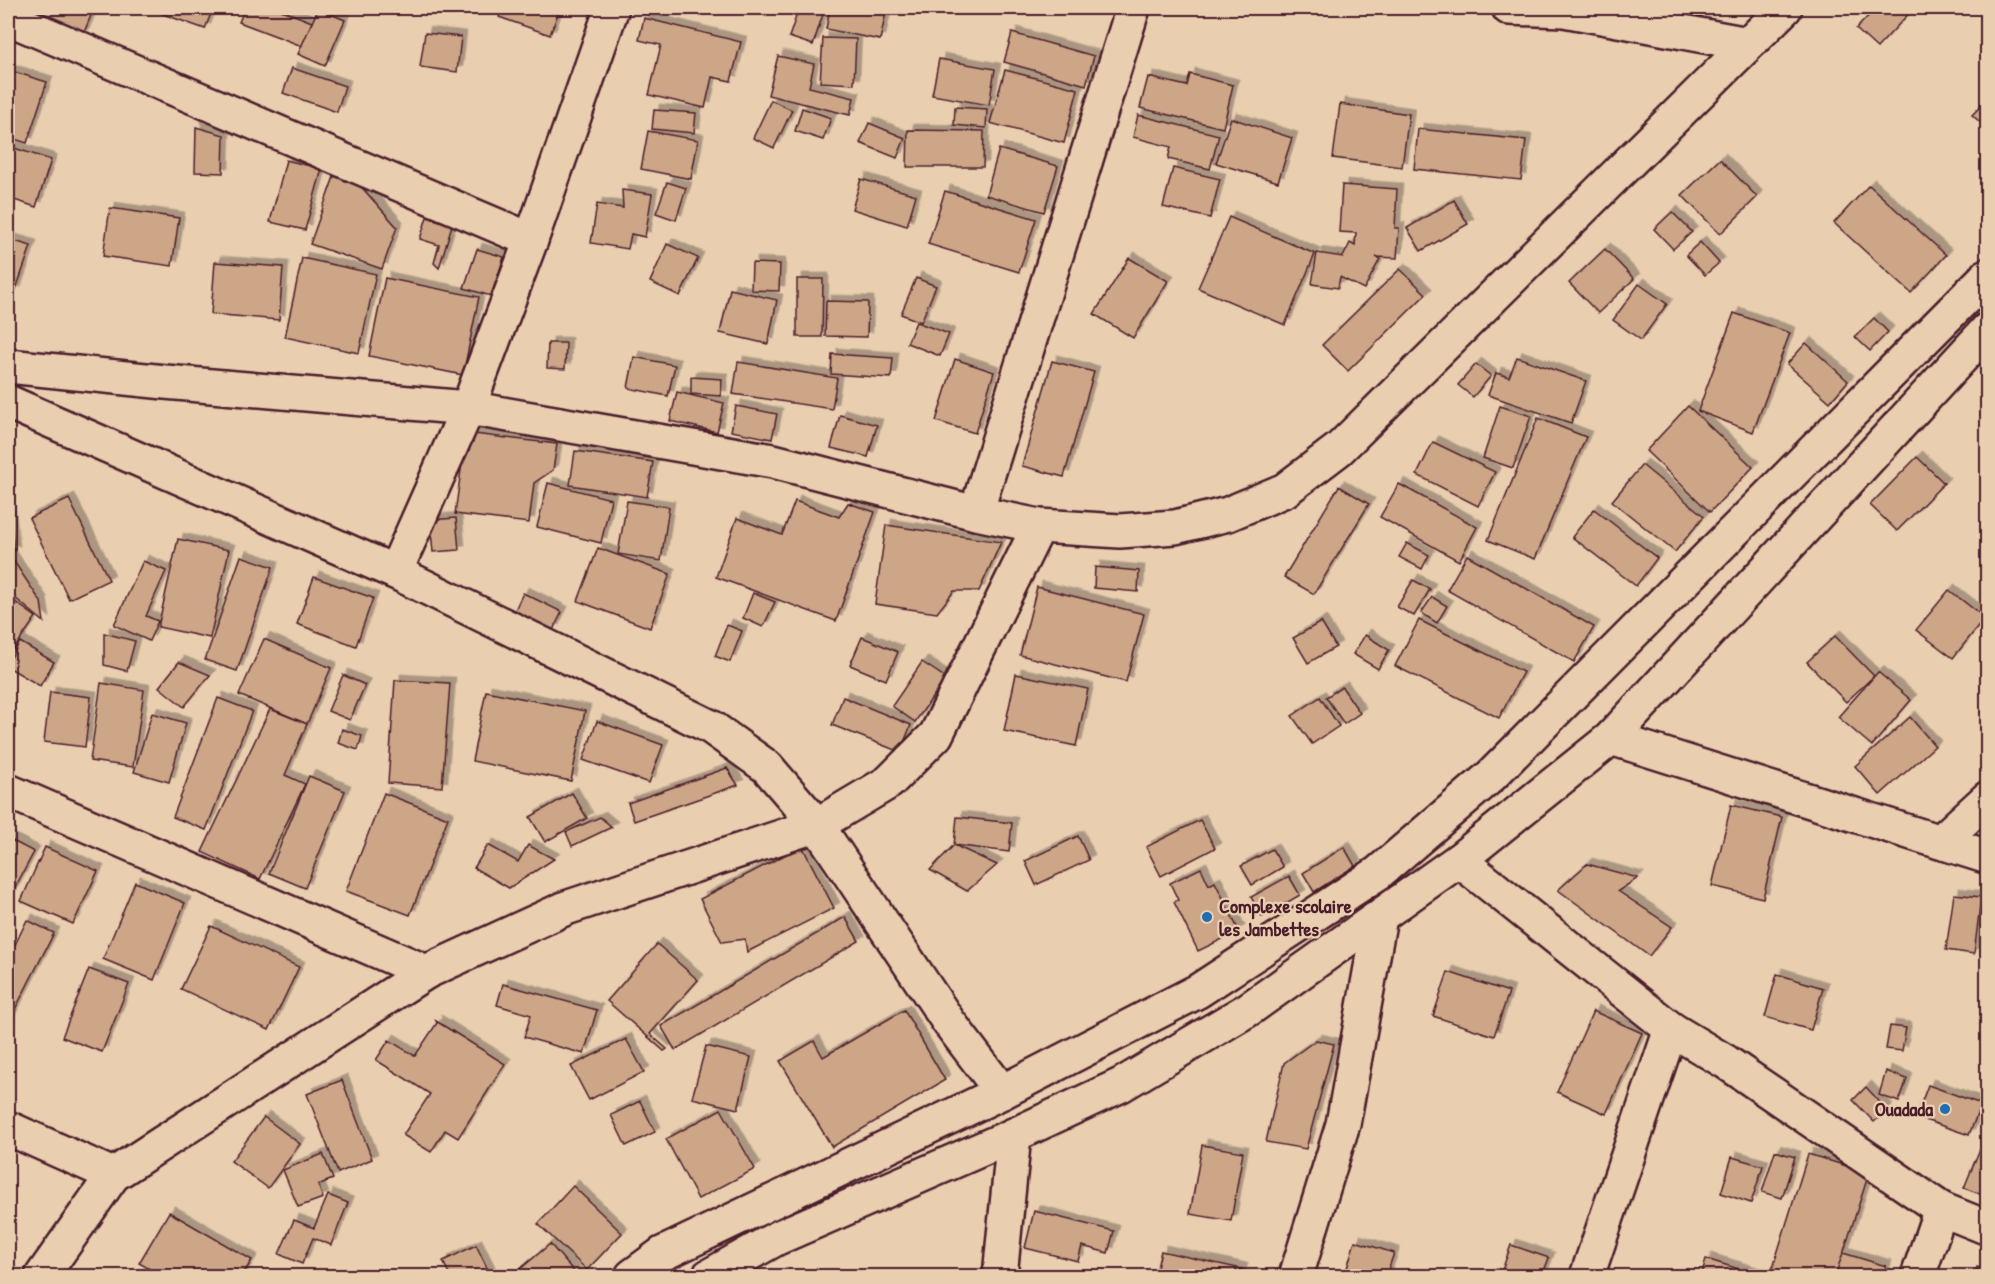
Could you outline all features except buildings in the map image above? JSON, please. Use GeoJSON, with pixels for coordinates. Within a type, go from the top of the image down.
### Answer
{"type":"FeatureCollection","features":[{"type":"Feature","properties":{"kind":"street"},"geometry":{"type":"LineString","coordinates":[[395,572],[468,408],[531,240],[612,8]]}},
{"type":"Feature","properties":{"kind":"street"},"geometry":{"type":"LineString","coordinates":[[976,513],[1133,8]]}},
{"type":"Feature","properties":{"kind":"street"},"geometry":{"type":"LineString","coordinates":[[1509,8],[1563,8],[1748,44]]}},
{"type":"Feature","properties":{"kind":"street"},"geometry":{"type":"LineString","coordinates":[[8,366],[468,408],[773,461],[976,513],[1039,526],[1120,531],[1175,527],[1228,514],[1285,490],[1339,449],[1785,8]]}},
{"type":"Feature","properties":{"kind":"street"},"geometry":{"type":"LineString","coordinates":[[8,18],[531,240]]}},
{"type":"Feature","properties":{"kind":"street"},"geometry":{"type":"LineString","coordinates":[[632,1276],[662,1254],[1002,1092],[1198,991],[1378,873],[1491,776],[1988,275]]}},
{"type":"Feature","properties":{"kind":"street"},"geometry":{"type":"LineString","coordinates":[[709,1276],[777,1238],[1014,1135],[1131,1079],[1249,1009],[1459,860],[1611,738],[1988,329]]}},
{"type":"Feature","properties":{"kind":"street"},"geometry":{"type":"LineString","coordinates":[[8,402],[395,572],[711,727],[767,767],[817,825],[948,1021],[1002,1092]]}},
{"type":"Feature","properties":{"kind":"street"},"geometry":{"type":"LineString","coordinates":[[42,1276],[113,1175],[426,972],[566,908],[817,825],[888,782],[936,735],[1039,526]]}},
{"type":"Feature","properties":{"kind":"street"},"geometry":{"type":"LineString","coordinates":[[1611,738],[1988,857]]}},
{"type":"Feature","properties":{"kind":"street"},"geometry":{"type":"LineString","coordinates":[[8,791],[426,972]]}},
{"type":"Feature","properties":{"kind":"street"},"geometry":{"type":"LineString","coordinates":[[1940,842],[1988,798]]}},
{"type":"Feature","properties":{"kind":"street"},"geometry":{"type":"LineString","coordinates":[[1459,860],[1671,1029],[1726,1062],[1941,1209],[1988,1228]]}},
{"type":"Feature","properties":{"kind":"street"},"geometry":{"type":"LineString","coordinates":[[1296,1276],[1343,1124],[1380,917]]}},
{"type":"Feature","properties":{"kind":"street"},"geometry":{"type":"LineString","coordinates":[[1587,1276],[1671,1029]]}},
{"type":"Feature","properties":{"kind":"street"},"geometry":{"type":"LineString","coordinates":[[8,1128],[113,1175]]}},
{"type":"Feature","properties":{"kind":"street"},"geometry":{"type":"LineString","coordinates":[[1000,1276],[1014,1135]]}},
{"type":"Feature","properties":{"kind":"street"},"geometry":{"type":"LineString","coordinates":[[1918,1276],[1941,1209]]}},
{"type":"Feature","properties":{"kind":"place","name":"Complexe scolaire les Jambettes"},"geometry":{"type":"Point","coordinates":[1207,917]}},
{"type":"Feature","properties":{"kind":"place","name":"Ouadada"},"geometry":{"type":"Point","coordinates":[1945,1109]}}]}
